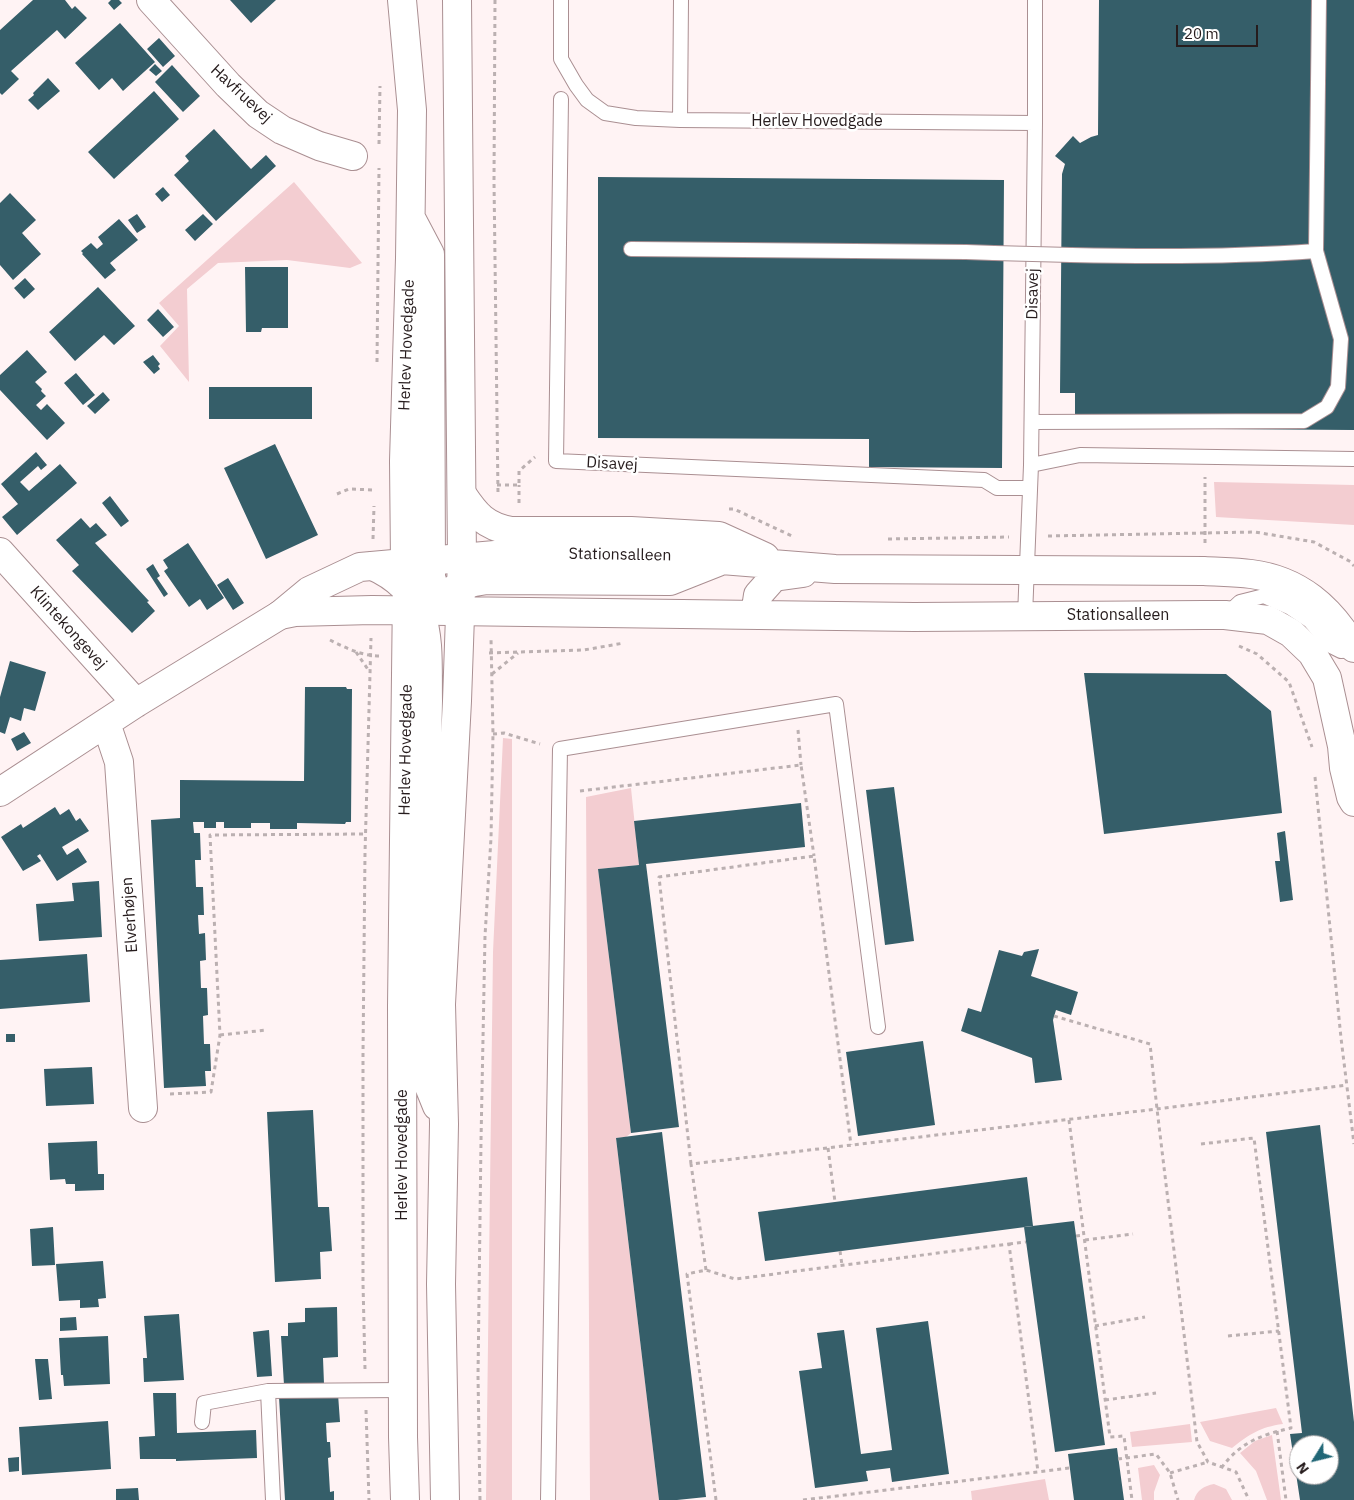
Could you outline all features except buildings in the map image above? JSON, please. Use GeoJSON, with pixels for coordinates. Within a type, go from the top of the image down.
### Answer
{"type":"FeatureCollection","features":[{"type":"Feature","properties":{"kind":"street","name":"Havfruevej"},"geometry":{"type":"LineString","coordinates":[[151,0],[228,85],[258,114],[282,130],[319,146],[370,157]]}},
{"type":"Feature","properties":{"kind":"street","name":"Herlev Hovedgade"},"geometry":{"type":"LineString","coordinates":[[402,0],[412,110],[404,462],[428,595],[444,1124],[441,1284],[444,1500]]}},
{"type":"Feature","properties":{"kind":"street","name":"Herlev Hovedgade"},"geometry":{"type":"LineString","coordinates":[[406,1500],[402,1390],[402,1006],[407,643],[428,595],[462,559],[457,0]]}},
{"type":"Feature","properties":{"kind":"street"},"geometry":{"type":"LineString","coordinates":[[462,494],[482,519],[496,528],[511,531],[631,531],[720,536],[779,564]]}},
{"type":"Feature","properties":{"kind":"street","name":"Klintekongevej"},"geometry":{"type":"LineString","coordinates":[[0,552],[136,703]]}},
{"type":"Feature","properties":{"kind":"street"},"geometry":{"type":"LineString","coordinates":[[287,614],[309,591],[360,567],[373,554],[428,595]]}},
{"type":"Feature","properties":{"kind":"street","name":"Stationsalleen"},"geometry":{"type":"LineString","coordinates":[[462,559],[495,555],[646,554],[835,568],[1204,571],[1252,574],[1281,581],[1308,595],[1331,614],[1354,649]]}},
{"type":"Feature","properties":{"kind":"street"},"geometry":{"type":"LineString","coordinates":[[0,792],[136,703],[287,614],[336,600],[428,595],[471,582],[486,580],[670,581],[724,560]]}},
{"type":"Feature","properties":{"kind":"street","name":"Stationsalleen"},"geometry":{"type":"LineString","coordinates":[[755,614],[758,595],[774,577],[835,568]]}},
{"type":"Feature","properties":{"kind":"street"},"geometry":{"type":"LineString","coordinates":[[428,595],[428,701],[420,1064],[444,1124]]}},
{"type":"Feature","properties":{"kind":"street","name":"Stationsalleen"},"geometry":{"type":"LineString","coordinates":[[428,595],[755,614],[914,617],[1225,615],[1268,620],[1292,633],[1312,653],[1327,678],[1342,746],[1344,768],[1354,802]]}},
{"type":"Feature","properties":{"kind":"street","name":"Elverhøjen"},"geometry":{"type":"LineString","coordinates":[[106,724],[119,762],[143,1102]]}},
{"type":"Feature","properties":{"kind":"lane","name":"Herlev Hovedgade"},"geometry":{"type":"LineString","coordinates":[[561,0],[561,59],[587,100],[605,114],[636,118],[680,120],[1035,123]]}},
{"type":"Feature","properties":{"kind":"lane"},"geometry":{"type":"LineString","coordinates":[[680,0],[680,120]]}},
{"type":"Feature","properties":{"kind":"lane"},"geometry":{"type":"LineString","coordinates":[[1035,0],[1035,123]]}},
{"type":"Feature","properties":{"kind":"lane"},"geometry":{"type":"LineString","coordinates":[[1032,422],[1304,421],[1327,407],[1338,387],[1341,338],[1316,251],[1319,0]]}},
{"type":"Feature","properties":{"kind":"lane","name":"Disavej"},"geometry":{"type":"LineString","coordinates":[[561,99],[556,462],[984,480],[997,488],[1029,488]]}},
{"type":"Feature","properties":{"kind":"lane","name":"Disavej"},"geometry":{"type":"LineString","coordinates":[[1026,616],[1032,422],[1035,123]]}},
{"type":"Feature","properties":{"kind":"lane"},"geometry":{"type":"LineString","coordinates":[[631,249],[1207,256],[1267,255],[1316,251]]}},
{"type":"Feature","properties":{"kind":"lane"},"geometry":{"type":"LineString","coordinates":[[1031,465],[1080,455],[1354,459]]}},
{"type":"Feature","properties":{"kind":"lane"},"geometry":{"type":"LineString","coordinates":[[1225,615],[1240,602],[1264,596],[1289,607],[1310,620],[1331,646],[1341,651],[1354,649]]}},
{"type":"Feature","properties":{"kind":"lane"},"geometry":{"type":"LineString","coordinates":[[548,1500],[560,749],[836,704],[878,1027]]}},
{"type":"Feature","properties":{"kind":"lane"},"geometry":{"type":"LineString","coordinates":[[202,1422],[204,1403],[268,1390],[402,1390]]}},
{"type":"Feature","properties":{"kind":"lane"},"geometry":{"type":"LineString","coordinates":[[268,1390],[273,1500]]}},
{"type":"Feature","properties":{"kind":"path"},"geometry":{"type":"LineString","coordinates":[[495,0],[494,191],[498,497]]}},
{"type":"Feature","properties":{"kind":"path"},"geometry":{"type":"LineString","coordinates":[[377,364],[370,157],[380,86]]}},
{"type":"Feature","properties":{"kind":"path"},"geometry":{"type":"LineString","coordinates":[[519,508],[519,471],[556,440]]}},
{"type":"Feature","properties":{"kind":"path"},"geometry":{"type":"LineString","coordinates":[[373,554],[375,482]]}},
{"type":"Feature","properties":{"kind":"path"},"geometry":{"type":"LineString","coordinates":[[497,485],[519,485]]}},
{"type":"Feature","properties":{"kind":"path"},"geometry":{"type":"LineString","coordinates":[[337,494],[349,489],[375,490]]}},
{"type":"Feature","properties":{"kind":"path"},"geometry":{"type":"LineString","coordinates":[[725,509],[734,509],[793,536],[801,537]]}},
{"type":"Feature","properties":{"kind":"path"},"geometry":{"type":"LineString","coordinates":[[882,539],[1256,532],[1314,542],[1351,562],[1354,566]]}},
{"type":"Feature","properties":{"kind":"path"},"geometry":{"type":"LineString","coordinates":[[480,1500],[478,1376],[481,1131],[485,936],[491,838],[493,734],[491,653],[584,650],[632,642]]}},
{"type":"Feature","properties":{"kind":"path"},"geometry":{"type":"LineString","coordinates":[[1235,645],[1257,654],[1289,682],[1313,750],[1342,746]]}},
{"type":"Feature","properties":{"kind":"path"},"geometry":{"type":"LineString","coordinates":[[355,651],[370,672]]}},
{"type":"Feature","properties":{"kind":"path"},"geometry":{"type":"LineString","coordinates":[[492,674],[520,652]]}},
{"type":"Feature","properties":{"kind":"path"},"geometry":{"type":"LineString","coordinates":[[369,1500],[363,1283],[366,834],[371,656]]}},
{"type":"Feature","properties":{"kind":"path"},"geometry":{"type":"LineString","coordinates":[[797,710],[801,765],[851,1145]]}},
{"type":"Feature","properties":{"kind":"path"},"geometry":{"type":"LineString","coordinates":[[493,734],[504,733],[560,749]]}},
{"type":"Feature","properties":{"kind":"path"},"geometry":{"type":"LineString","coordinates":[[560,791],[592,790],[801,765]]}},
{"type":"Feature","properties":{"kind":"path"},"geometry":{"type":"LineString","coordinates":[[1315,770],[1354,1144]]}},
{"type":"Feature","properties":{"kind":"path"},"geometry":{"type":"LineString","coordinates":[[143,1102],[211,1092],[220,1035],[210,835],[366,834]]}},
{"type":"Feature","properties":{"kind":"path"},"geometry":{"type":"LineString","coordinates":[[706,1270],[691,1164],[659,877],[814,856]]}},
{"type":"Feature","properties":{"kind":"path"},"geometry":{"type":"LineString","coordinates":[[1054,1016],[1150,1044],[1197,1442],[1208,1462]]}},
{"type":"Feature","properties":{"kind":"path"},"geometry":{"type":"LineString","coordinates":[[220,1035],[267,1030]]}},
{"type":"Feature","properties":{"kind":"path"},"geometry":{"type":"LineString","coordinates":[[691,1164],[1157,1110],[1347,1085]]}},
{"type":"Feature","properties":{"kind":"path"},"geometry":{"type":"LineString","coordinates":[[1069,1120],[1110,1437],[1124,1436],[1132,1500]]}},
{"type":"Feature","properties":{"kind":"path"},"geometry":{"type":"LineString","coordinates":[[1201,1144],[1254,1138],[1291,1428],[1248,1442],[1231,1455],[1222,1467]]}},
{"type":"Feature","properties":{"kind":"path"},"geometry":{"type":"LineString","coordinates":[[828,1148],[835,1202]]}},
{"type":"Feature","properties":{"kind":"path"},"geometry":{"type":"LineString","coordinates":[[1085,1240],[1133,1234]]}},
{"type":"Feature","properties":{"kind":"path"},"geometry":{"type":"LineString","coordinates":[[1076,1236],[1084,1235]]}},
{"type":"Feature","properties":{"kind":"path"},"geometry":{"type":"LineString","coordinates":[[716,1500],[688,1274],[706,1270],[735,1279],[1026,1242]]}},
{"type":"Feature","properties":{"kind":"path"},"geometry":{"type":"LineString","coordinates":[[1009,1244],[1038,1472]]}},
{"type":"Feature","properties":{"kind":"path"},"geometry":{"type":"LineString","coordinates":[[840,1251],[842,1265]]}},
{"type":"Feature","properties":{"kind":"path"},"geometry":{"type":"LineString","coordinates":[[1095,1326],[1145,1318]]}},
{"type":"Feature","properties":{"kind":"path"},"geometry":{"type":"LineString","coordinates":[[1228,1336],[1279,1331]]}},
{"type":"Feature","properties":{"kind":"path"},"geometry":{"type":"LineString","coordinates":[[1105,1400],[1156,1393]]}},
{"type":"Feature","properties":{"kind":"path"},"geometry":{"type":"LineString","coordinates":[[1277,1431],[1286,1500]]}},
{"type":"Feature","properties":{"kind":"path"},"geometry":{"type":"LineString","coordinates":[[1118,1459],[1156,1454],[1170,1473],[1178,1500]]}},
{"type":"Feature","properties":{"kind":"path"},"geometry":{"type":"LineString","coordinates":[[1170,1473],[1208,1462],[1236,1472],[1249,1500]]}},
{"type":"Feature","properties":{"kind":"path"},"geometry":{"type":"LineString","coordinates":[[803,1500],[1070,1468]]}},
{"type":"Feature","properties":{"kind":"shaded area"},"geometry":{"type":"Polygon","coordinates":[[[294,182],[362,263],[350,268],[287,260],[218,263],[187,289],[189,382],[160,346],[179,326],[159,303],[294,182]]]}},
{"type":"Feature","properties":{"kind":"shaded area"},"geometry":{"type":"Polygon","coordinates":[[[1214,482],[1354,485],[1354,525],[1216,517],[1214,482]]]}},
{"type":"Feature","properties":{"kind":"shaded area"},"geometry":{"type":"Polygon","coordinates":[[[503,738],[512,739],[512,1500],[486,1500],[493,952],[503,738]]]}},
{"type":"Feature","properties":{"kind":"shaded area"},"geometry":{"type":"Polygon","coordinates":[[[631,788],[639,865],[598,869],[631,1133],[626,1137],[616,1138],[659,1500],[590,1500],[586,797],[631,788]]]}},
{"type":"Feature","properties":{"kind":"shaded area"},"geometry":{"type":"Polygon","coordinates":[[[1276,1408],[1283,1424],[1256,1432],[1232,1448],[1210,1441],[1200,1422],[1276,1408]]]}},
{"type":"Feature","properties":{"kind":"shaded area"},"geometry":{"type":"Polygon","coordinates":[[[1190,1424],[1192,1442],[1132,1447],[1130,1432],[1190,1424]]]}},
{"type":"Feature","properties":{"kind":"shaded area"},"geometry":{"type":"Polygon","coordinates":[[[1272,1435],[1281,1500],[1267,1500],[1256,1471],[1240,1453],[1255,1441],[1272,1435]]]}},
{"type":"Feature","properties":{"kind":"shaded area"},"geometry":{"type":"Polygon","coordinates":[[[1154,1465],[1160,1475],[1154,1492],[1154,1500],[1142,1500],[1138,1468],[1154,1465]]]}},
{"type":"Feature","properties":{"kind":"shaded area"},"geometry":{"type":"Polygon","coordinates":[[[1045,1479],[1049,1500],[972,1500],[971,1491],[1045,1479]]]}},
{"type":"Feature","properties":{"kind":"shaded area"},"geometry":{"type":"Polygon","coordinates":[[[1214,1484],[1226,1489],[1232,1500],[1194,1500],[1201,1489],[1214,1484]]]}}]}
